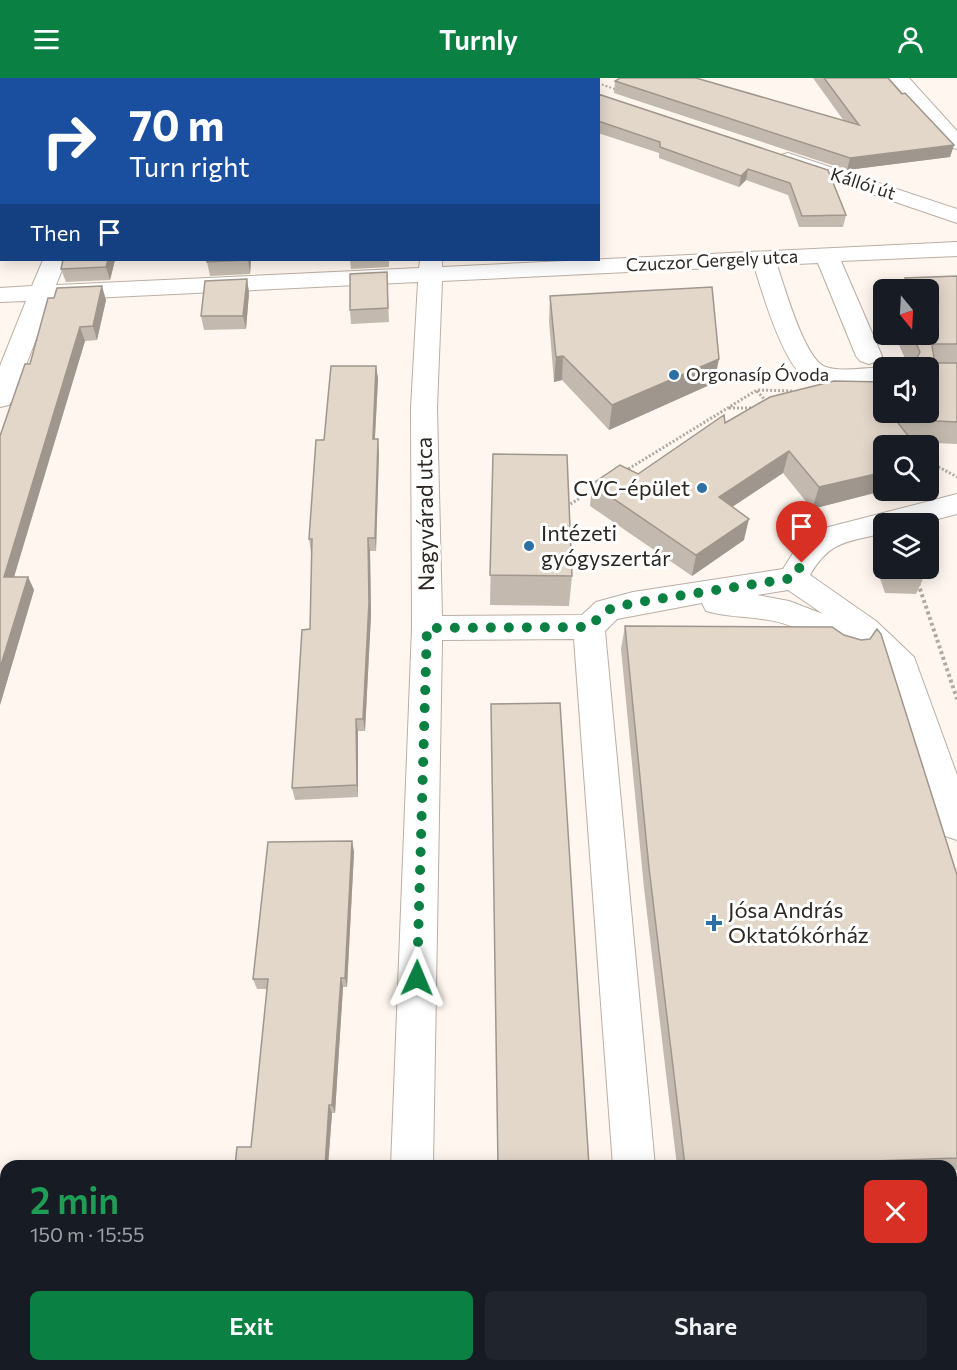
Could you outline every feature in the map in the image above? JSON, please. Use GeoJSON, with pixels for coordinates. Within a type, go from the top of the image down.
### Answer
{"type":"FeatureCollection","features":[{"type":"Feature","properties":{"kind":"street"},"geometry":{"type":"LineString","coordinates":[[900,78],[957,143]]}},
{"type":"Feature","properties":{"kind":"street","name":"Kállói út"},"geometry":{"type":"LineString","coordinates":[[766,152],[957,216]]}},
{"type":"Feature","properties":{"kind":"street","name":"Czuczor Gergely utca"},"geometry":{"type":"LineString","coordinates":[[0,295],[431,268],[763,259],[957,249]]}},
{"type":"Feature","properties":{"kind":"street"},"geometry":{"type":"LineString","coordinates":[[827,256],[868,356]]}},
{"type":"Feature","properties":{"kind":"street"},"geometry":{"type":"LineString","coordinates":[[763,259],[799,356],[813,372],[832,375],[873,375]]}},
{"type":"Feature","properties":{"kind":"street"},"geometry":{"type":"LineString","coordinates":[[0,399],[54,261]]}},
{"type":"Feature","properties":{"kind":"street","name":"Nagyvárad utca"},"geometry":{"type":"LineString","coordinates":[[412,1160],[427,628],[424,408],[431,268]]}},
{"type":"Feature","properties":{"kind":"street"},"geometry":{"type":"LineString","coordinates":[[794,578],[810,549],[827,537],[957,504]]}},
{"type":"Feature","properties":{"kind":"street"},"geometry":{"type":"LineString","coordinates":[[427,628],[589,627],[607,610],[643,601],[794,578],[861,627],[891,652],[903,666],[957,825]]}},
{"type":"Feature","properties":{"kind":"street"},"geometry":{"type":"LineString","coordinates":[[643,601],[774,607],[834,633],[849,651]]}},
{"type":"Feature","properties":{"kind":"street"},"geometry":{"type":"LineString","coordinates":[[589,627],[633,1160]]}},
{"type":"Feature","properties":{"kind":"path"},"geometry":{"type":"LineString","coordinates":[[617,476],[757,390],[795,391]]}},
{"type":"Feature","properties":{"kind":"path"},"geometry":{"type":"LineString","coordinates":[[729,408],[772,409],[757,390]]}},
{"type":"Feature","properties":{"kind":"path"},"geometry":{"type":"LineString","coordinates":[[939,466],[952,472],[957,478]]}},
{"type":"Feature","properties":{"kind":"path"},"geometry":{"type":"LineString","coordinates":[[567,506],[597,488]]}},
{"type":"Feature","properties":{"kind":"path"},"geometry":{"type":"LineString","coordinates":[[917,579],[957,699]]}},
{"type":"Feature","properties":{"kind":"building"},"geometry":{"type":"Polygon","coordinates":[[[620,78],[696,78],[859,125],[824,78],[888,78],[954,145],[850,158],[615,81],[620,78]]]}},
{"type":"Feature","properties":{"kind":"building"},"geometry":{"type":"Polygon","coordinates":[[[600,95],[828,170],[846,215],[802,216],[790,183],[748,169],[741,176],[660,147],[660,142],[600,122],[600,95]]]}},
{"type":"Feature","properties":{"kind":"building"},"geometry":{"type":"Polygon","coordinates":[[[63,261],[108,261],[106,267],[61,269],[63,261]]]}},
{"type":"Feature","properties":{"kind":"building"},"geometry":{"type":"Polygon","coordinates":[[[387,272],[388,308],[350,310],[350,274],[387,272]]]}},
{"type":"Feature","properties":{"kind":"building","name":"CVC-épület"},"geometry":{"type":"Polygon","coordinates":[[[957,276],[957,344],[939,344],[939,279],[905,278],[957,276]]]}},
{"type":"Feature","properties":{"kind":"building"},"geometry":{"type":"Polygon","coordinates":[[[247,279],[243,316],[201,316],[205,281],[247,279]]]}},
{"type":"Feature","properties":{"kind":"building"},"geometry":{"type":"Polygon","coordinates":[[[102,286],[93,326],[80,327],[4,577],[28,577],[0,668],[0,436],[25,364],[30,364],[48,298],[54,298],[57,288],[102,286]]]}},
{"type":"Feature","properties":{"kind":"building"},"geometry":{"type":"Polygon","coordinates":[[[712,287],[719,359],[612,405],[563,356],[556,357],[550,296],[712,287]]]}},
{"type":"Feature","properties":{"kind":"building","name":"CVC-épület"},"geometry":{"type":"Polygon","coordinates":[[[917,345],[933,345],[934,357],[918,357],[920,352],[917,345]]]}},
{"type":"Feature","properties":{"kind":"building","name":"CVC-épület"},"geometry":{"type":"Polygon","coordinates":[[[939,363],[957,363],[957,422],[939,421],[939,363]]]}},
{"type":"Feature","properties":{"kind":"building"},"geometry":{"type":"Polygon","coordinates":[[[331,366],[376,366],[373,439],[378,439],[375,538],[368,538],[369,602],[363,719],[356,719],[357,785],[292,788],[302,630],[310,629],[312,539],[309,539],[316,440],[324,440],[331,366]]]}},
{"type":"Feature","properties":{"kind":"building","name":"CVC-épület"},"geometry":{"type":"Polygon","coordinates":[[[834,381],[873,382],[873,423],[898,423],[907,435],[873,435],[873,475],[819,487],[789,451],[719,497],[749,519],[696,555],[592,484],[620,465],[638,474],[724,415],[725,423],[770,397],[834,381]]]}},
{"type":"Feature","properties":{"kind":"building","name":"Intézeti gyógyszertár"},"geometry":{"type":"Polygon","coordinates":[[[493,454],[567,455],[572,576],[490,575],[493,454]]]}},
{"type":"Feature","properties":{"kind":"building"},"geometry":{"type":"Polygon","coordinates":[[[625,626],[832,627],[844,635],[861,640],[870,639],[877,629],[881,634],[957,875],[957,1158],[684,1160],[649,868],[625,626]]]}},
{"type":"Feature","properties":{"kind":"building"},"geometry":{"type":"Polygon","coordinates":[[[560,703],[589,1160],[498,1160],[491,704],[560,703]]]}},
{"type":"Feature","properties":{"kind":"building"},"geometry":{"type":"Polygon","coordinates":[[[352,841],[345,978],[341,978],[332,1105],[329,1105],[325,1160],[236,1160],[237,1147],[251,1147],[268,979],[253,979],[268,842],[352,841]]]}},
{"type":"Feature","properties":{"kind":"place","name":"Orgonasíp Óvoda"},"geometry":{"type":"Point","coordinates":[674,375]}},
{"type":"Feature","properties":{"kind":"place","name":"CVC-épület"},"geometry":{"type":"Point","coordinates":[702,488]}},
{"type":"Feature","properties":{"kind":"place","name":"Intézeti gyógyszertár"},"geometry":{"type":"Point","coordinates":[529,546]}},
{"type":"Feature","properties":{"kind":"place","name":"Jósa András Oktatókórház"},"geometry":{"type":"Point","coordinates":[714,923]}},
{"type":"Feature","properties":{"kind":"route"},"geometry":{"type":"LineString","coordinates":[[417,978],[427,628],[589,627],[607,610],[633,603],[794,578],[802,563]]}}]}
